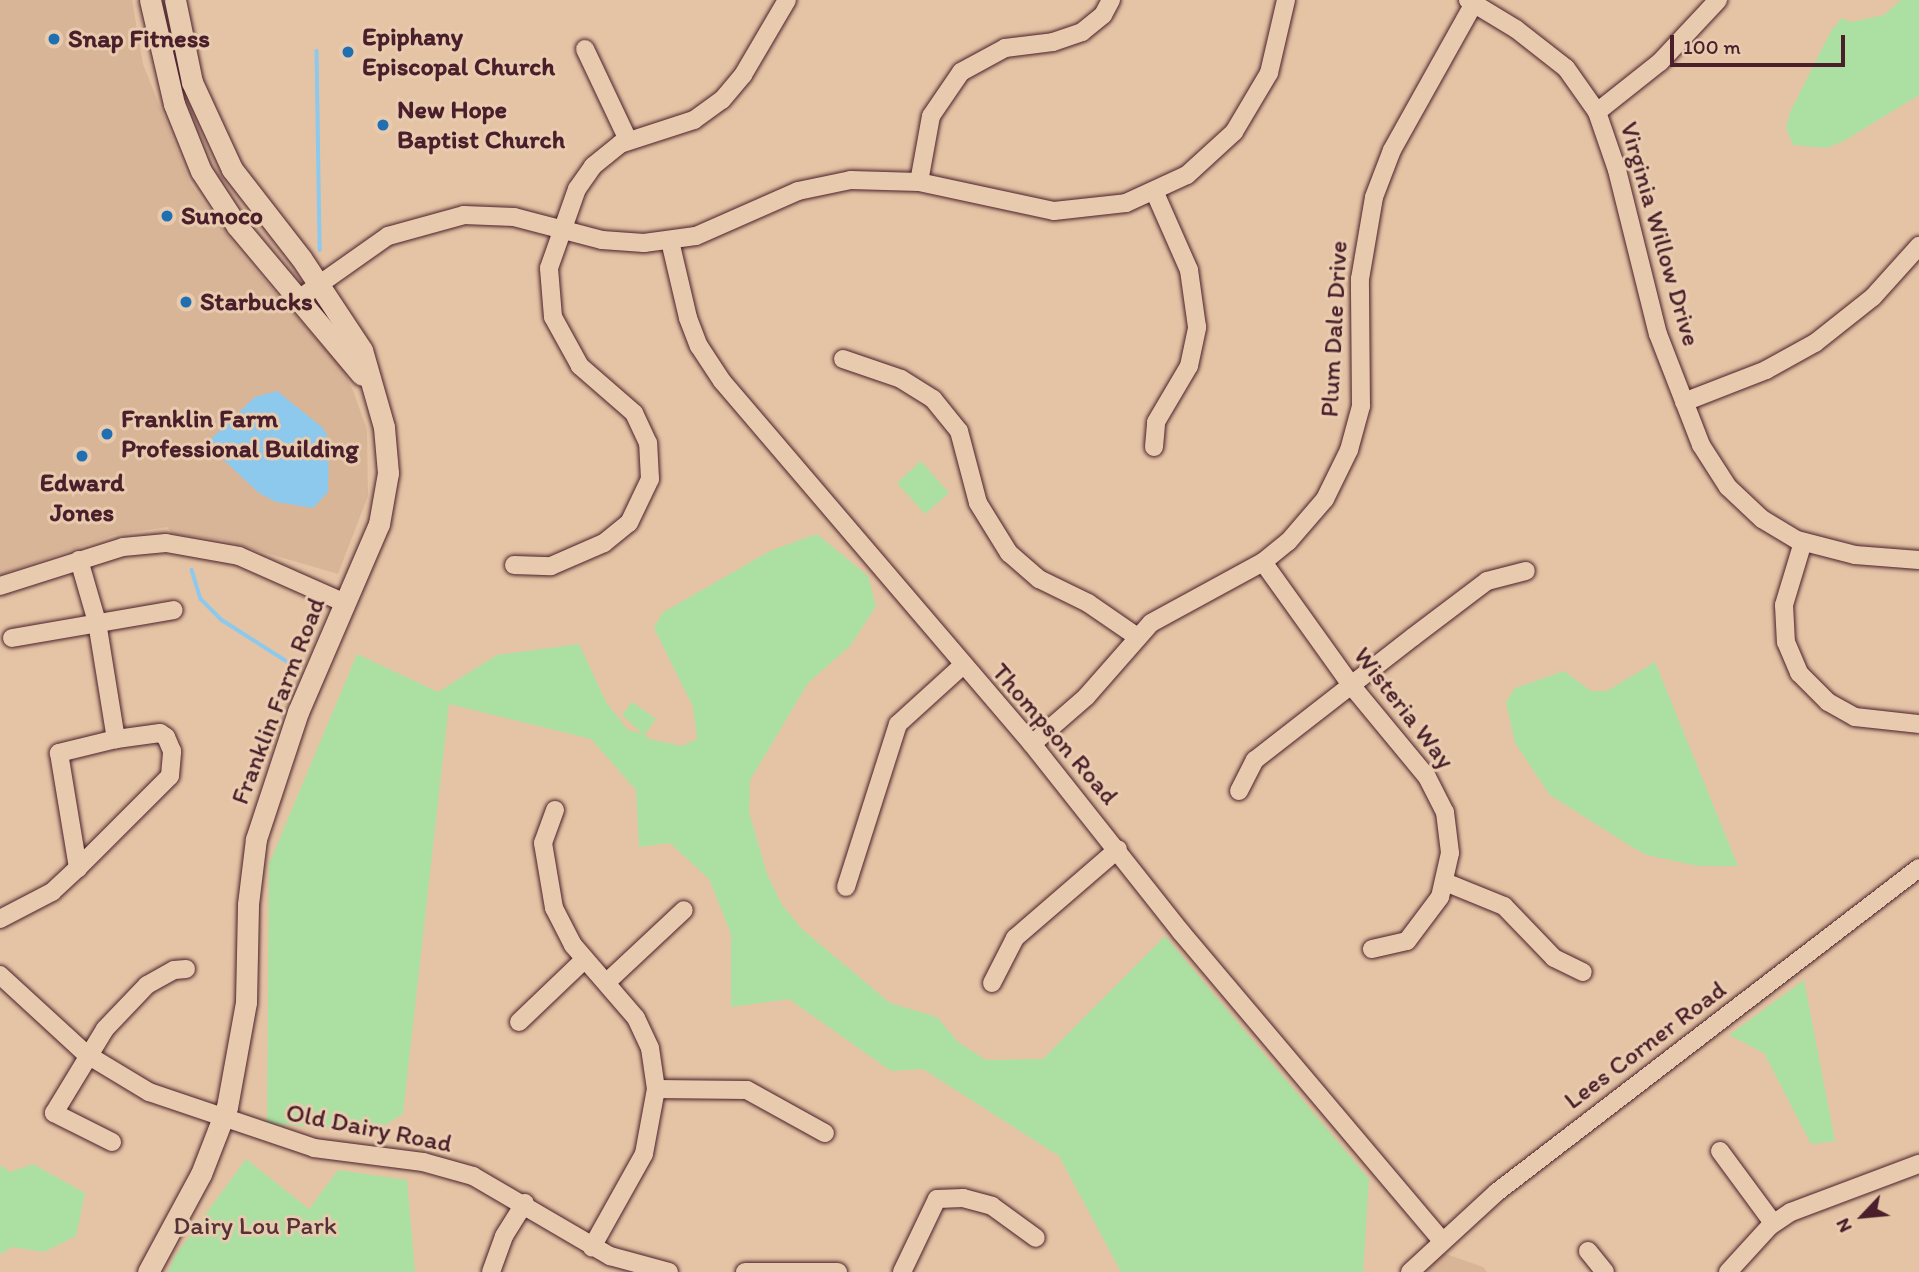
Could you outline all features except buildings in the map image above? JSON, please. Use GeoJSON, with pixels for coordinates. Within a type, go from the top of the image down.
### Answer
{"type":"FeatureCollection","features":[{"type":"Feature","properties":{"kind":"main road","name":"Franklin Farm Road"},"geometry":{"type":"LineString","coordinates":[[150,0],[174,104],[201,171],[237,226],[300,298],[373,391]]}},
{"type":"Feature","properties":{"kind":"main road","name":"Franklin Farm Road"},"geometry":{"type":"LineString","coordinates":[[148,1272],[201,1174],[222,1120],[246,1002],[248,904],[256,839],[279,763],[379,524],[386,494],[387,448],[362,350],[318,283],[251,198],[217,140],[192,82],[175,0]]}},
{"type":"Feature","properties":{"kind":"street"},"geometry":{"type":"LineString","coordinates":[[514,565],[551,566],[604,543],[629,523],[650,479],[648,443],[634,413],[580,366],[558,331],[548,281],[562,231],[586,174],[605,154],[628,140],[694,120],[722,100],[743,75],[788,0]]}},
{"type":"Feature","properties":{"kind":"street"},"geometry":{"type":"LineString","coordinates":[[919,182],[931,116],[961,72],[1005,48],[1053,42],[1082,32],[1103,15],[1111,0]]}},
{"type":"Feature","properties":{"kind":"street"},"geometry":{"type":"LineString","coordinates":[[300,298],[387,236],[439,219],[489,214],[531,220],[562,231],[627,243],[670,241],[724,226],[823,184],[863,179],[919,182],[1054,211],[1103,209],[1155,193],[1202,164],[1248,114],[1277,51],[1286,0]]}},
{"type":"Feature","properties":{"kind":"street"},"geometry":{"type":"LineString","coordinates":[[1597,112],[1660,62],[1718,0]]}},
{"type":"Feature","properties":{"kind":"street","name":"Virginia Willow Drive"},"geometry":{"type":"LineString","coordinates":[[1471,2],[1566,68],[1597,112],[1617,170],[1646,298],[1701,445],[1728,487],[1762,519],[1803,542],[1855,555],[1919,560]]}},
{"type":"Feature","properties":{"kind":"street","name":"Plum Dale Drive"},"geometry":{"type":"LineString","coordinates":[[1032,744],[1086,697],[1136,636],[1175,607],[1263,562],[1310,520],[1336,481],[1349,450],[1361,406],[1360,279],[1374,197],[1392,150],[1471,2]]}},
{"type":"Feature","properties":{"kind":"street"},"geometry":{"type":"LineString","coordinates":[[585,50],[628,140]]}},
{"type":"Feature","properties":{"kind":"street"},"geometry":{"type":"LineString","coordinates":[[1154,447],[1156,422],[1189,366],[1197,327],[1189,270],[1155,193]]}},
{"type":"Feature","properties":{"kind":"street","name":"Thompson Road"},"geometry":{"type":"LineString","coordinates":[[670,241],[688,318],[716,374],[962,666],[1032,744],[1118,849],[1181,932],[1441,1240]]}},
{"type":"Feature","properties":{"kind":"street"},"geometry":{"type":"LineString","coordinates":[[1684,402],[1766,370],[1815,343],[1873,297],[1919,246]]}},
{"type":"Feature","properties":{"kind":"street"},"geometry":{"type":"LineString","coordinates":[[843,359],[901,379],[933,399],[959,432],[978,503],[1009,553],[1039,579],[1088,603],[1136,636]]}},
{"type":"Feature","properties":{"kind":"street"},"geometry":{"type":"LineString","coordinates":[[1803,542],[1784,605],[1786,642],[1799,673],[1828,702],[1855,717],[1918,724]]}},
{"type":"Feature","properties":{"kind":"street"},"geometry":{"type":"LineString","coordinates":[[0,586],[140,544],[192,545],[239,556],[345,603]]}},
{"type":"Feature","properties":{"kind":"street"},"geometry":{"type":"LineString","coordinates":[[79,561],[97,622],[116,739]]}},
{"type":"Feature","properties":{"kind":"street","name":"Wisteria Way"},"geometry":{"type":"LineString","coordinates":[[1263,562],[1351,685],[1437,794],[1450,840],[1445,882],[1417,933],[1395,947],[1372,949]]}},
{"type":"Feature","properties":{"kind":"street"},"geometry":{"type":"LineString","coordinates":[[1239,791],[1255,760],[1351,685],[1487,581],[1526,571]]}},
{"type":"Feature","properties":{"kind":"street"},"geometry":{"type":"LineString","coordinates":[[12,638],[174,610]]}},
{"type":"Feature","properties":{"kind":"street"},"geometry":{"type":"LineString","coordinates":[[846,887],[898,724],[962,666]]}},
{"type":"Feature","properties":{"kind":"street"},"geometry":{"type":"LineString","coordinates":[[0,919],[52,892],[78,868],[170,776],[173,768],[170,743],[160,733],[116,739],[59,753],[78,868]]}},
{"type":"Feature","properties":{"kind":"street"},"geometry":{"type":"LineString","coordinates":[[555,810],[543,842],[548,886],[562,927],[585,959],[607,982],[645,1035],[656,1088],[644,1154],[592,1247]]}},
{"type":"Feature","properties":{"kind":"street"},"geometry":{"type":"LineString","coordinates":[[992,983],[1015,938],[1118,849]]}},
{"type":"Feature","properties":{"kind":"street","name":"Lees Corner Road"},"geometry":{"type":"LineString","coordinates":[[1410,1272],[1441,1240],[1497,1192],[1919,868]]}},
{"type":"Feature","properties":{"kind":"street"},"geometry":{"type":"LineString","coordinates":[[1445,882],[1504,906],[1554,958],[1584,972]]}},
{"type":"Feature","properties":{"kind":"street"},"geometry":{"type":"LineString","coordinates":[[607,982],[684,911]]}},
{"type":"Feature","properties":{"kind":"street"},"geometry":{"type":"LineString","coordinates":[[519,1022],[585,959]]}},
{"type":"Feature","properties":{"kind":"street"},"geometry":{"type":"LineString","coordinates":[[113,1142],[54,1113],[86,1054],[147,985],[174,970],[186,969]]}},
{"type":"Feature","properties":{"kind":"street","name":"Old Dairy Road"},"geometry":{"type":"LineString","coordinates":[[0,975],[86,1054],[149,1092],[222,1120],[314,1148],[449,1168],[526,1203],[592,1247],[633,1264],[669,1272]]}},
{"type":"Feature","properties":{"kind":"street"},"geometry":{"type":"LineString","coordinates":[[656,1088],[747,1090],[825,1133]]}},
{"type":"Feature","properties":{"kind":"street"},"geometry":{"type":"LineString","coordinates":[[1720,1151],[1773,1223]]}},
{"type":"Feature","properties":{"kind":"street"},"geometry":{"type":"LineString","coordinates":[[1728,1272],[1773,1223],[1807,1205],[1919,1164]]}},
{"type":"Feature","properties":{"kind":"street"},"geometry":{"type":"LineString","coordinates":[[902,1272],[937,1199],[963,1198],[992,1206],[1036,1238]]}},
{"type":"Feature","properties":{"kind":"street"},"geometry":{"type":"LineString","coordinates":[[491,1272],[504,1237],[526,1203]]}},
{"type":"Feature","properties":{"kind":"street"},"geometry":{"type":"LineString","coordinates":[[1587,1251],[1605,1272]]}},
{"type":"Feature","properties":{"kind":"street"},"geometry":{"type":"LineString","coordinates":[[745,1272],[838,1272]]}},
{"type":"Feature","properties":{"kind":"shaded area"},"geometry":{"type":"Polygon","coordinates":[[[0,0],[132,0],[143,64],[190,183],[242,255],[343,369],[354,393],[367,430],[368,496],[338,574],[222,540],[173,534],[167,527],[114,535],[0,575],[0,0]]]}},
{"type":"Feature","properties":{"kind":"shaded area"},"geometry":{"type":"Polygon","coordinates":[[[1443,1253],[1483,1267],[1487,1272],[1426,1272],[1443,1253]]]}},
{"type":"Feature","properties":{"kind":"green space"},"geometry":{"type":"Polygon","coordinates":[[[1901,0],[1919,0],[1919,95],[1842,142],[1826,148],[1793,145],[1786,128],[1790,112],[1831,31],[1842,18],[1851,22],[1884,15],[1901,0]]]}},
{"type":"Feature","properties":{"kind":"green space"},"geometry":{"type":"Polygon","coordinates":[[[921,461],[949,493],[925,514],[897,483],[921,461]]]}},
{"type":"Feature","properties":{"kind":"green space"},"geometry":{"type":"Polygon","coordinates":[[[817,534],[868,576],[876,606],[850,646],[808,683],[750,780],[749,812],[767,874],[782,905],[803,930],[890,1003],[937,1017],[958,1042],[986,1060],[1043,1059],[1165,936],[1369,1179],[1363,1272],[1121,1272],[1059,1156],[923,1069],[891,1071],[789,999],[731,1007],[731,934],[709,879],[670,843],[639,847],[636,790],[591,739],[449,704],[403,1114],[372,1133],[267,1123],[269,864],[357,654],[438,692],[497,655],[579,644],[606,702],[628,730],[643,734],[622,715],[632,702],[656,719],[645,734],[649,739],[682,746],[697,739],[693,707],[654,628],[662,613],[770,551],[817,534]]]}},
{"type":"Feature","properties":{"kind":"green space"},"geometry":{"type":"Polygon","coordinates":[[[1655,662],[1738,866],[1698,866],[1647,855],[1632,847],[1550,795],[1515,743],[1506,702],[1515,688],[1564,671],[1591,691],[1607,691],[1655,662]]]}},
{"type":"Feature","properties":{"kind":"green space"},"geometry":{"type":"Polygon","coordinates":[[[1804,980],[1835,1141],[1811,1144],[1764,1053],[1729,1035],[1804,980]]]}},
{"type":"Feature","properties":{"kind":"green space","name":"Dairy Lou Park"},"geometry":{"type":"Polygon","coordinates":[[[246,1159],[309,1209],[338,1170],[407,1180],[415,1272],[168,1272],[175,1256],[246,1159]]]}},
{"type":"Feature","properties":{"kind":"green space"},"geometry":{"type":"Polygon","coordinates":[[[33,1164],[85,1193],[76,1236],[44,1252],[13,1247],[0,1254],[0,1165],[10,1172],[33,1164]]]}},
{"type":"Feature","properties":{"kind":"water"},"geometry":{"type":"Polygon","coordinates":[[[277,391],[323,428],[329,440],[328,492],[313,508],[276,502],[259,493],[211,448],[212,438],[255,397],[277,391]]]}},
{"type":"Feature","properties":{"kind":"waterway"},"geometry":{"type":"LineString","coordinates":[[317,51],[320,250]]}},
{"type":"Feature","properties":{"kind":"waterway"},"geometry":{"type":"LineString","coordinates":[[192,570],[201,599],[222,620],[299,669]]}},
{"type":"Feature","properties":{"kind":"place","name":"Snap Fitness"},"geometry":{"type":"Point","coordinates":[54,39]}},
{"type":"Feature","properties":{"kind":"place","name":"Epiphany Episcopal Church"},"geometry":{"type":"Point","coordinates":[348,52]}},
{"type":"Feature","properties":{"kind":"place","name":"New Hope Baptist Church"},"geometry":{"type":"Point","coordinates":[383,125]}},
{"type":"Feature","properties":{"kind":"place","name":"Sunoco"},"geometry":{"type":"Point","coordinates":[167,216]}},
{"type":"Feature","properties":{"kind":"place","name":"Starbucks"},"geometry":{"type":"Point","coordinates":[186,302]}},
{"type":"Feature","properties":{"kind":"place","name":"Franklin Farm Professional Building"},"geometry":{"type":"Point","coordinates":[107,434]}},
{"type":"Feature","properties":{"kind":"place","name":"Edward Jones"},"geometry":{"type":"Point","coordinates":[82,456]}}]}
